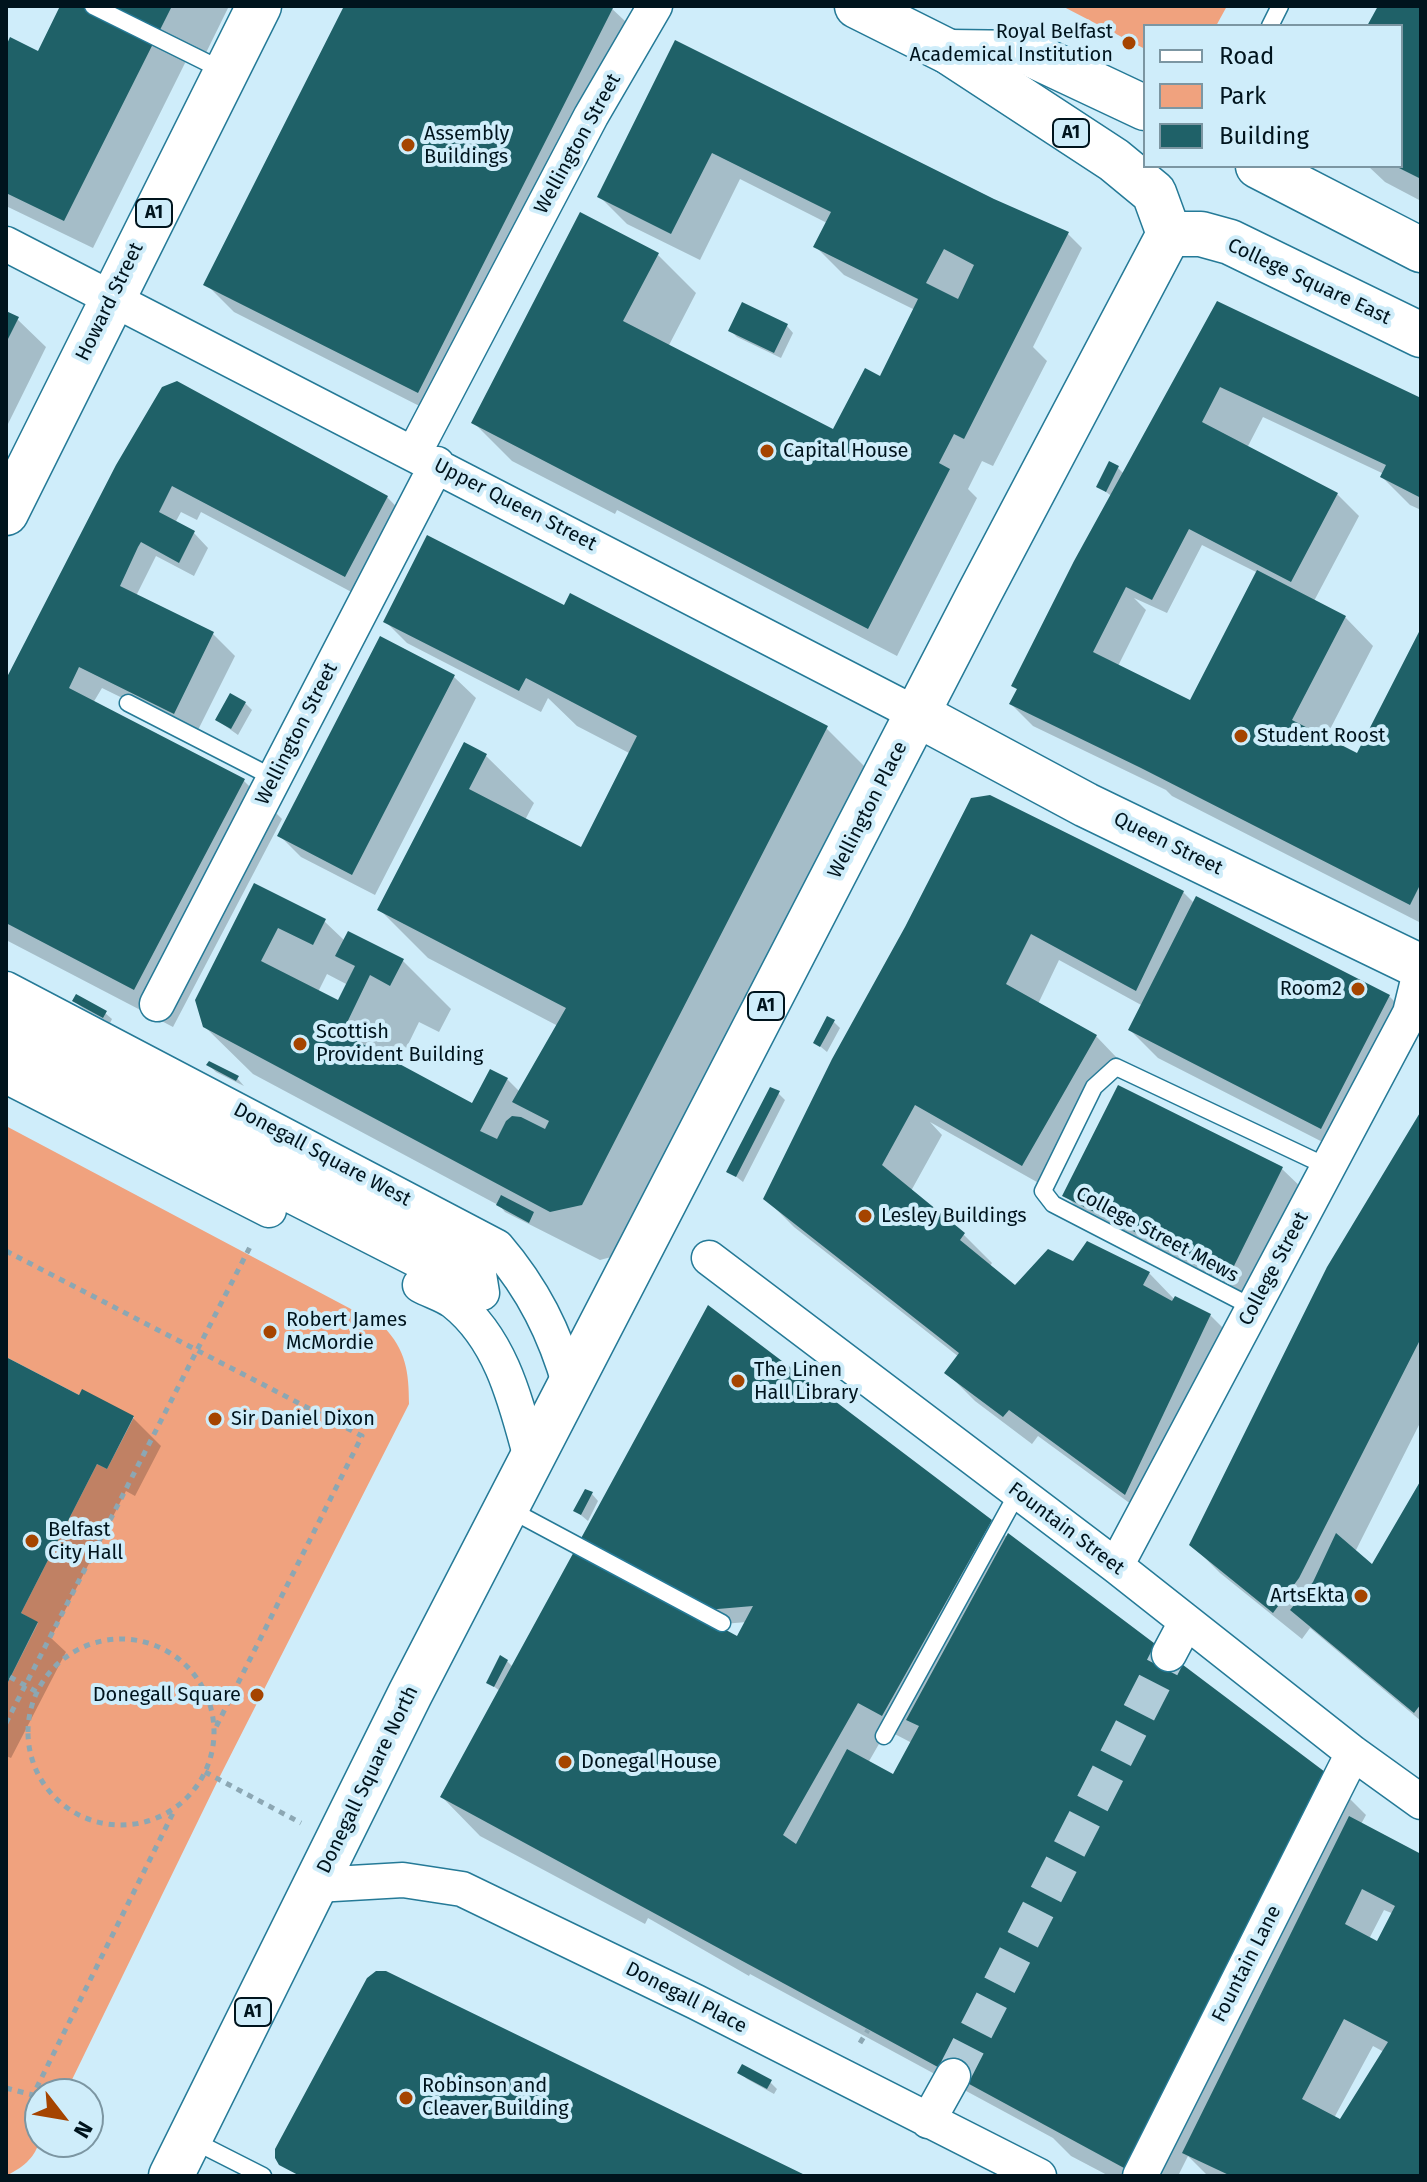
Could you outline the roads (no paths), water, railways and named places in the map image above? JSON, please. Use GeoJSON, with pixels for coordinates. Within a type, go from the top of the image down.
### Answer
{"type":"FeatureCollection","features":[{"type":"Feature","properties":{"kind":"main road","name":"Howard Street"},"geometry":{"type":"LineString","coordinates":[[6,513],[259,6]]}},
{"type":"Feature","properties":{"kind":"main road","name":"A1"},"geometry":{"type":"LineString","coordinates":[[857,6],[949,52],[1114,160],[1154,193],[1169,234]]}},
{"type":"Feature","properties":{"kind":"main road"},"geometry":{"type":"LineString","coordinates":[[949,52],[1028,53],[1143,107]]}},
{"type":"Feature","properties":{"kind":"main road"},"geometry":{"type":"LineString","coordinates":[[1262,168],[1421,250]]}},
{"type":"Feature","properties":{"kind":"main road","name":"College Square East"},"geometry":{"type":"LineString","coordinates":[[1169,234],[1201,234],[1230,242],[1421,335]]}},
{"type":"Feature","properties":{"kind":"main road","name":"Wellington Place"},"geometry":{"type":"LineString","coordinates":[[570,1386],[1169,234]]}},
{"type":"Feature","properties":{"kind":"main road","name":"Queen Street"},"geometry":{"type":"LineString","coordinates":[[920,716],[1086,805],[1421,968]]}},
{"type":"Feature","properties":{"kind":"main road","name":"Donegall Square North"},"geometry":{"type":"LineString","coordinates":[[181,2157],[410,1694],[570,1386]]}},
{"type":"Feature","properties":{"kind":"main road","name":"A1"},"geometry":{"type":"LineString","coordinates":[[139,2176],[181,2157]]}},
{"type":"Feature","properties":{"kind":"street","name":"Wellington Street"},"geometry":{"type":"LineString","coordinates":[[157,1004],[274,778],[591,116],[655,6]]}},
{"type":"Feature","properties":{"kind":"street","name":"Upper Queen Street"},"geometry":{"type":"LineString","coordinates":[[6,244],[920,716]]}},
{"type":"Feature","properties":{"kind":"street","name":"College Street"},"geometry":{"type":"LineString","coordinates":[[1116,1566],[1410,1013],[1421,968]]}},
{"type":"Feature","properties":{"kind":"street","name":"Donegall Square West"},"geometry":{"type":"LineString","coordinates":[[6,989],[497,1247],[531,1291],[548,1322],[570,1386]]}},
{"type":"Feature","properties":{"kind":"street"},"geometry":{"type":"LineString","coordinates":[[6,1021],[478,1268],[482,1293],[280,1190],[6,1041]]}},
{"type":"Feature","properties":{"kind":"street"},"geometry":{"type":"LineString","coordinates":[[6,1076],[453,1302],[481,1331],[501,1363],[531,1458]]}},
{"type":"Feature","properties":{"kind":"street","name":"Fountain Street"},"geometry":{"type":"LineString","coordinates":[[709,1258],[1421,1802]]}},
{"type":"Feature","properties":{"kind":"street"},"geometry":{"type":"LineString","coordinates":[[1169,1654],[1186,1622]]}},
{"type":"Feature","properties":{"kind":"street","name":"Fountain Lane"},"geometry":{"type":"LineString","coordinates":[[1140,2176],[1353,1753]]}},
{"type":"Feature","properties":{"kind":"street","name":"Donegall Place"},"geometry":{"type":"LineString","coordinates":[[316,1885],[403,1880],[462,1889],[696,2002],[1039,2176]]}},
{"type":"Feature","properties":{"kind":"street"},"geometry":{"type":"LineString","coordinates":[[928,2121],[953,2076]]}},
{"type":"Feature","properties":{"kind":"lane"},"geometry":{"type":"LineString","coordinates":[[93,6],[226,71]]}},
{"type":"Feature","properties":{"kind":"lane"},"geometry":{"type":"LineString","coordinates":[[1271,24],[1280,6]]}},
{"type":"Feature","properties":{"kind":"lane"},"geometry":{"type":"LineString","coordinates":[[128,703],[274,778]]}},
{"type":"Feature","properties":{"kind":"lane","name":"College Street Mews"},"geometry":{"type":"LineString","coordinates":[[1254,1308],[1053,1204],[1043,1191],[1094,1087],[1116,1067],[1328,1167]]}},
{"type":"Feature","properties":{"kind":"lane"},"geometry":{"type":"LineString","coordinates":[[884,1736],[1017,1494]]}},
{"type":"Feature","properties":{"kind":"lane"},"geometry":{"type":"LineString","coordinates":[[508,1508],[722,1623]]}},
{"type":"Feature","properties":{"kind":"lane"},"geometry":{"type":"LineString","coordinates":[[181,2157],[263,2176]]}},
{"type":"Feature","properties":{"kind":"tunnel"},"geometry":{"type":"LineString","coordinates":[[953,2076],[1169,1654]]}},
{"type":"Feature","properties":{"kind":"place","name":"Royal Belfast Academical Institution"},"geometry":{"type":"Point","coordinates":[1129,43]}},
{"type":"Feature","properties":{"kind":"place","name":"Assembly Buildings"},"geometry":{"type":"Point","coordinates":[408,145]}},
{"type":"Feature","properties":{"kind":"place","name":"Capital House"},"geometry":{"type":"Point","coordinates":[767,451]}},
{"type":"Feature","properties":{"kind":"place","name":"Student Roost"},"geometry":{"type":"Point","coordinates":[1241,736]}},
{"type":"Feature","properties":{"kind":"place","name":"Room2"},"geometry":{"type":"Point","coordinates":[1358,989]}},
{"type":"Feature","properties":{"kind":"place","name":"Scottish Provident Building"},"geometry":{"type":"Point","coordinates":[300,1044]}},
{"type":"Feature","properties":{"kind":"place","name":"Lesley Buildings"},"geometry":{"type":"Point","coordinates":[865,1216]}},
{"type":"Feature","properties":{"kind":"place","name":"Robert James McMordie"},"geometry":{"type":"Point","coordinates":[270,1332]}},
{"type":"Feature","properties":{"kind":"place","name":"The Linen Hall Library"},"geometry":{"type":"Point","coordinates":[738,1381]}},
{"type":"Feature","properties":{"kind":"place","name":"Sir Daniel Dixon"},"geometry":{"type":"Point","coordinates":[215,1419]}},
{"type":"Feature","properties":{"kind":"place","name":"Belfast City Hall"},"geometry":{"type":"Point","coordinates":[32,1541]}},
{"type":"Feature","properties":{"kind":"place","name":"ArtsEkta"},"geometry":{"type":"Point","coordinates":[1361,1596]}},
{"type":"Feature","properties":{"kind":"place","name":"Donegall Square"},"geometry":{"type":"Point","coordinates":[257,1695]}},
{"type":"Feature","properties":{"kind":"place","name":"Donegal House"},"geometry":{"type":"Point","coordinates":[565,1762]}},
{"type":"Feature","properties":{"kind":"place","name":"Robinson and Cleaver Building"},"geometry":{"type":"Point","coordinates":[406,2098]}}]}
